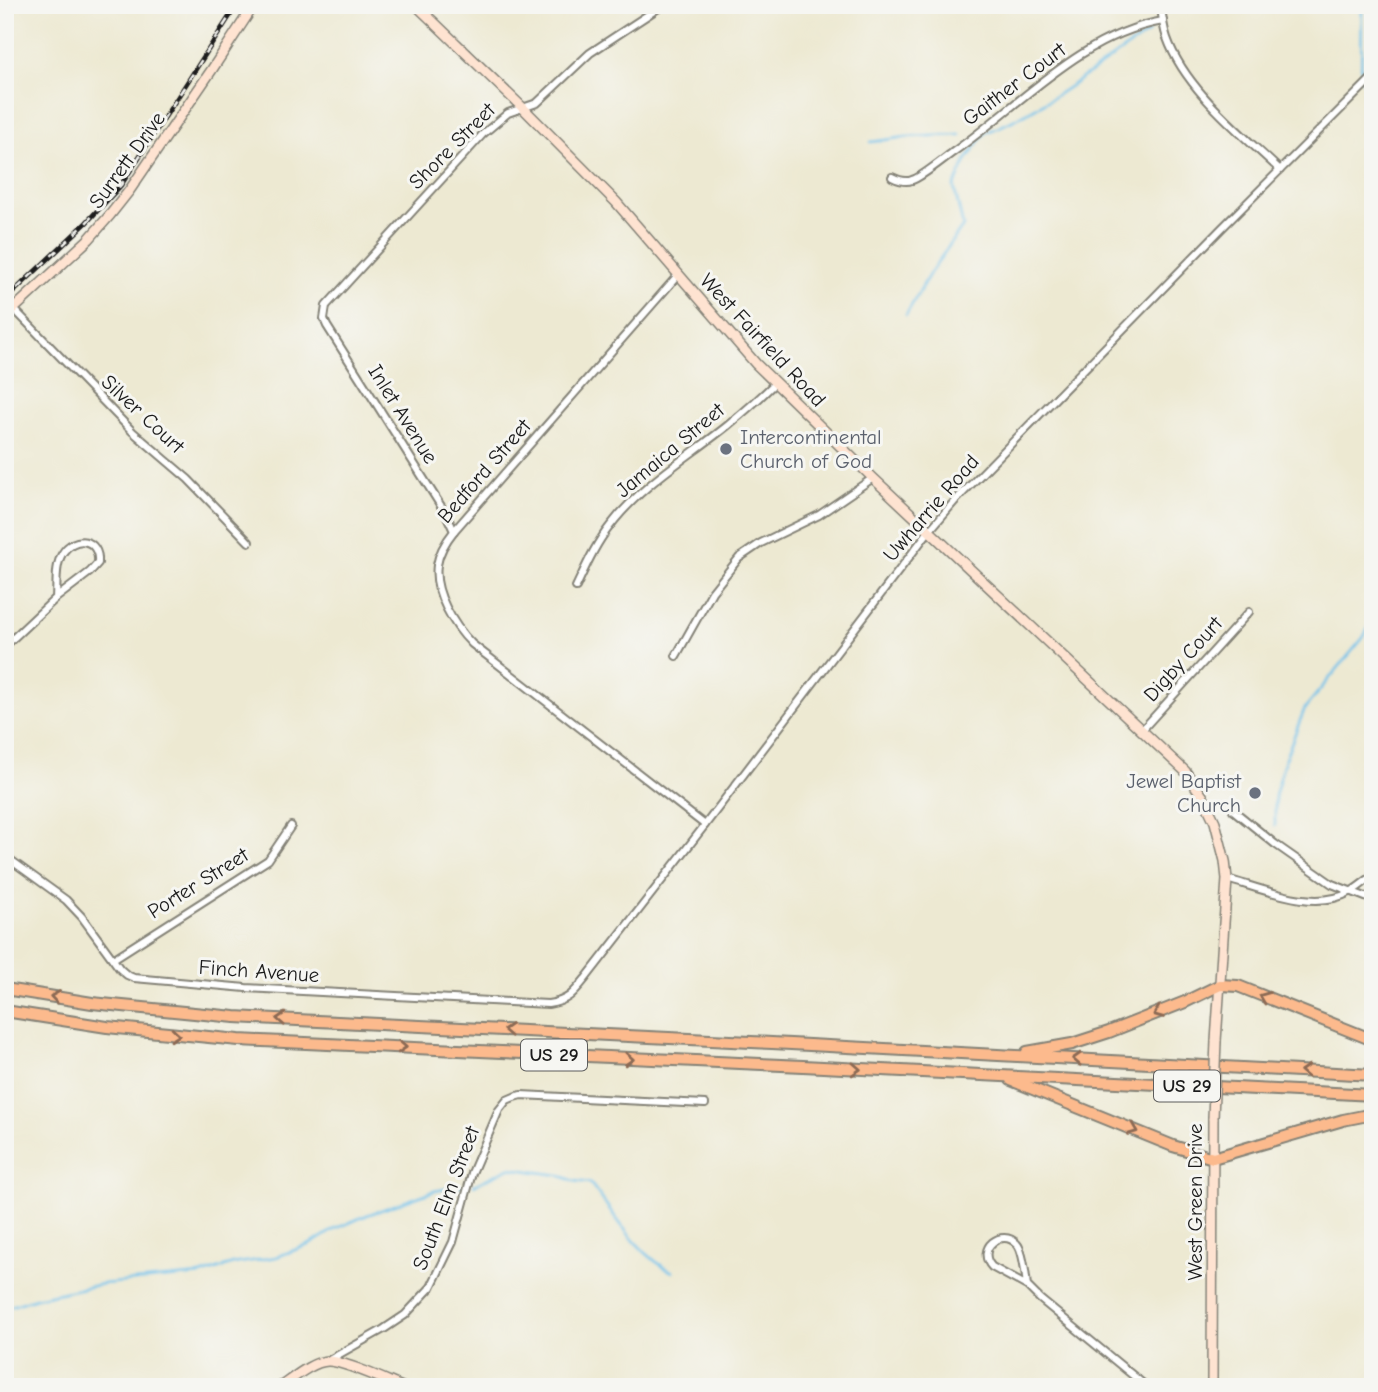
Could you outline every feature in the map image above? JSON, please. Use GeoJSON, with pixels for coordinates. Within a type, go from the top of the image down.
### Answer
{"type":"FeatureCollection","features":[{"type":"Feature","properties":{"kind":"highway"},"geometry":{"type":"LineString","coordinates":[[1008,1055],[1072,1044],[1109,1032],[1220,985],[1238,986],[1373,1040]]}},
{"type":"Feature","properties":{"kind":"highway","name":"US 29"},"geometry":{"type":"LineString","coordinates":[[5,989],[92,1003],[235,1017],[1373,1075]]}},
{"type":"Feature","properties":{"kind":"highway","name":"US 29"},"geometry":{"type":"LineString","coordinates":[[5,1011],[107,1027],[239,1040],[1373,1095]]}},
{"type":"Feature","properties":{"kind":"highway"},"geometry":{"type":"LineString","coordinates":[[1002,1076],[1173,1146],[1213,1158],[1343,1120],[1373,1114]]}},
{"type":"Feature","properties":{"kind":"main road","name":"Surrett Drive"},"geometry":{"type":"LineString","coordinates":[[5,317],[89,239],[110,215],[204,82],[254,5]]}},
{"type":"Feature","properties":{"kind":"main road","name":"West Fairfield Road"},"geometry":{"type":"LineString","coordinates":[[416,5],[620,206],[775,383],[1185,771],[1209,810]]}},
{"type":"Feature","properties":{"kind":"main road","name":"West Green Drive"},"geometry":{"type":"LineString","coordinates":[[1209,810],[1220,836],[1227,879],[1213,1118],[1213,1385]]}},
{"type":"Feature","properties":{"kind":"main road","name":"South Elm Street"},"geometry":{"type":"LineString","coordinates":[[280,1387],[309,1368],[327,1361]]}},
{"type":"Feature","properties":{"kind":"main road"},"geometry":{"type":"LineString","coordinates":[[327,1361],[402,1387]]}},
{"type":"Feature","properties":{"kind":"street","name":"Shore Street"},"geometry":{"type":"LineString","coordinates":[[324,316],[329,300],[483,134],[508,113],[537,103],[590,53],[663,5]]}},
{"type":"Feature","properties":{"kind":"street"},"geometry":{"type":"LineString","coordinates":[[1161,5],[1166,36],[1172,50],[1204,97],[1280,170]]}},
{"type":"Feature","properties":{"kind":"street","name":"Gaither Court"},"geometry":{"type":"LineString","coordinates":[[892,177],[900,181],[912,180],[961,146],[1056,72],[1093,48],[1119,34],[1163,21]]}},
{"type":"Feature","properties":{"kind":"street","name":"Uwharrie Road"},"geometry":{"type":"LineString","coordinates":[[562,1001],[571,996],[586,978],[954,502],[1373,77]]}},
{"type":"Feature","properties":{"kind":"street","name":"Bedford Street"},"geometry":{"type":"LineString","coordinates":[[679,274],[454,531],[442,547],[436,569],[445,606],[464,637],[705,825]]}},
{"type":"Feature","properties":{"kind":"street","name":"Silver Court"},"geometry":{"type":"LineString","coordinates":[[15,309],[133,432],[188,479],[249,542]]}},
{"type":"Feature","properties":{"kind":"street","name":"Inlet Avenue"},"geometry":{"type":"LineString","coordinates":[[324,316],[327,326],[446,514],[454,531]]}},
{"type":"Feature","properties":{"kind":"street","name":"Jamaica Street"},"geometry":{"type":"LineString","coordinates":[[576,587],[590,556],[628,505],[673,466],[727,426],[775,383]]}},
{"type":"Feature","properties":{"kind":"street"},"geometry":{"type":"LineString","coordinates":[[676,656],[712,592],[739,558],[761,543],[819,515],[873,478]]}},
{"type":"Feature","properties":{"kind":"street"},"geometry":{"type":"LineString","coordinates":[[5,646],[56,598],[90,572],[99,559],[95,547],[85,541],[76,542],[61,556],[56,598]]}},
{"type":"Feature","properties":{"kind":"street","name":"Digby Court"},"geometry":{"type":"LineString","coordinates":[[1142,730],[1249,612]]}},
{"type":"Feature","properties":{"kind":"street"},"geometry":{"type":"LineString","coordinates":[[1233,810],[1332,884],[1373,900]]}},
{"type":"Feature","properties":{"kind":"street","name":"Porter Street"},"geometry":{"type":"LineString","coordinates":[[113,959],[268,860],[291,826]]}},
{"type":"Feature","properties":{"kind":"street","name":"Finch Avenue"},"geometry":{"type":"LineString","coordinates":[[5,856],[66,900],[113,959],[127,975],[134,978],[246,988],[548,1004],[562,1001]]}},
{"type":"Feature","properties":{"kind":"street"},"geometry":{"type":"LineString","coordinates":[[1227,879],[1303,900],[1324,900],[1352,891],[1373,876]]}},
{"type":"Feature","properties":{"kind":"street","name":"South Elm Street"},"geometry":{"type":"LineString","coordinates":[[327,1361],[405,1315],[431,1287],[453,1242],[472,1173],[499,1110],[507,1100],[521,1095],[705,1104]]}},
{"type":"Feature","properties":{"kind":"street"},"geometry":{"type":"LineString","coordinates":[[1027,1286],[1021,1253],[1016,1243],[1006,1238],[995,1241],[987,1249],[989,1263],[998,1271],[1027,1286],[1147,1387]]}},
{"type":"Feature","properties":{"kind":"waterway"},"geometry":{"type":"LineString","coordinates":[[1361,80],[1362,5]]}},
{"type":"Feature","properties":{"kind":"waterway"},"geometry":{"type":"LineString","coordinates":[[985,133],[1049,100],[1149,33]]}},
{"type":"Feature","properties":{"kind":"waterway"},"geometry":{"type":"LineString","coordinates":[[1364,94],[1373,126]]}},
{"type":"Feature","properties":{"kind":"waterway"},"geometry":{"type":"LineString","coordinates":[[906,315],[930,273],[963,226],[954,187],[967,159],[985,133]]}},
{"type":"Feature","properties":{"kind":"waterway"},"geometry":{"type":"LineString","coordinates":[[871,142],[906,137],[960,135]]}},
{"type":"Feature","properties":{"kind":"waterway"},"geometry":{"type":"LineString","coordinates":[[1275,826],[1275,796],[1285,759],[1305,708],[1363,638],[1373,620]]}},
{"type":"Feature","properties":{"kind":"waterway"},"geometry":{"type":"LineString","coordinates":[[474,1185],[509,1168],[559,1175],[590,1183],[638,1245],[673,1272]]}},
{"type":"Feature","properties":{"kind":"waterway"},"geometry":{"type":"LineString","coordinates":[[5,1308],[36,1298],[102,1284],[201,1275],[233,1264],[276,1257],[311,1244],[335,1229],[367,1215],[434,1191],[461,1186]]}},
{"type":"Feature","properties":{"kind":"railway"},"geometry":{"type":"LineString","coordinates":[[5,300],[86,223],[121,185],[237,5]]}},
{"type":"Feature","properties":{"kind":"place","name":"Intercontinental Church of God"},"geometry":{"type":"Point","coordinates":[726,449]}},
{"type":"Feature","properties":{"kind":"place","name":"Jewel Baptist Church"},"geometry":{"type":"Point","coordinates":[1255,793]}}]}
